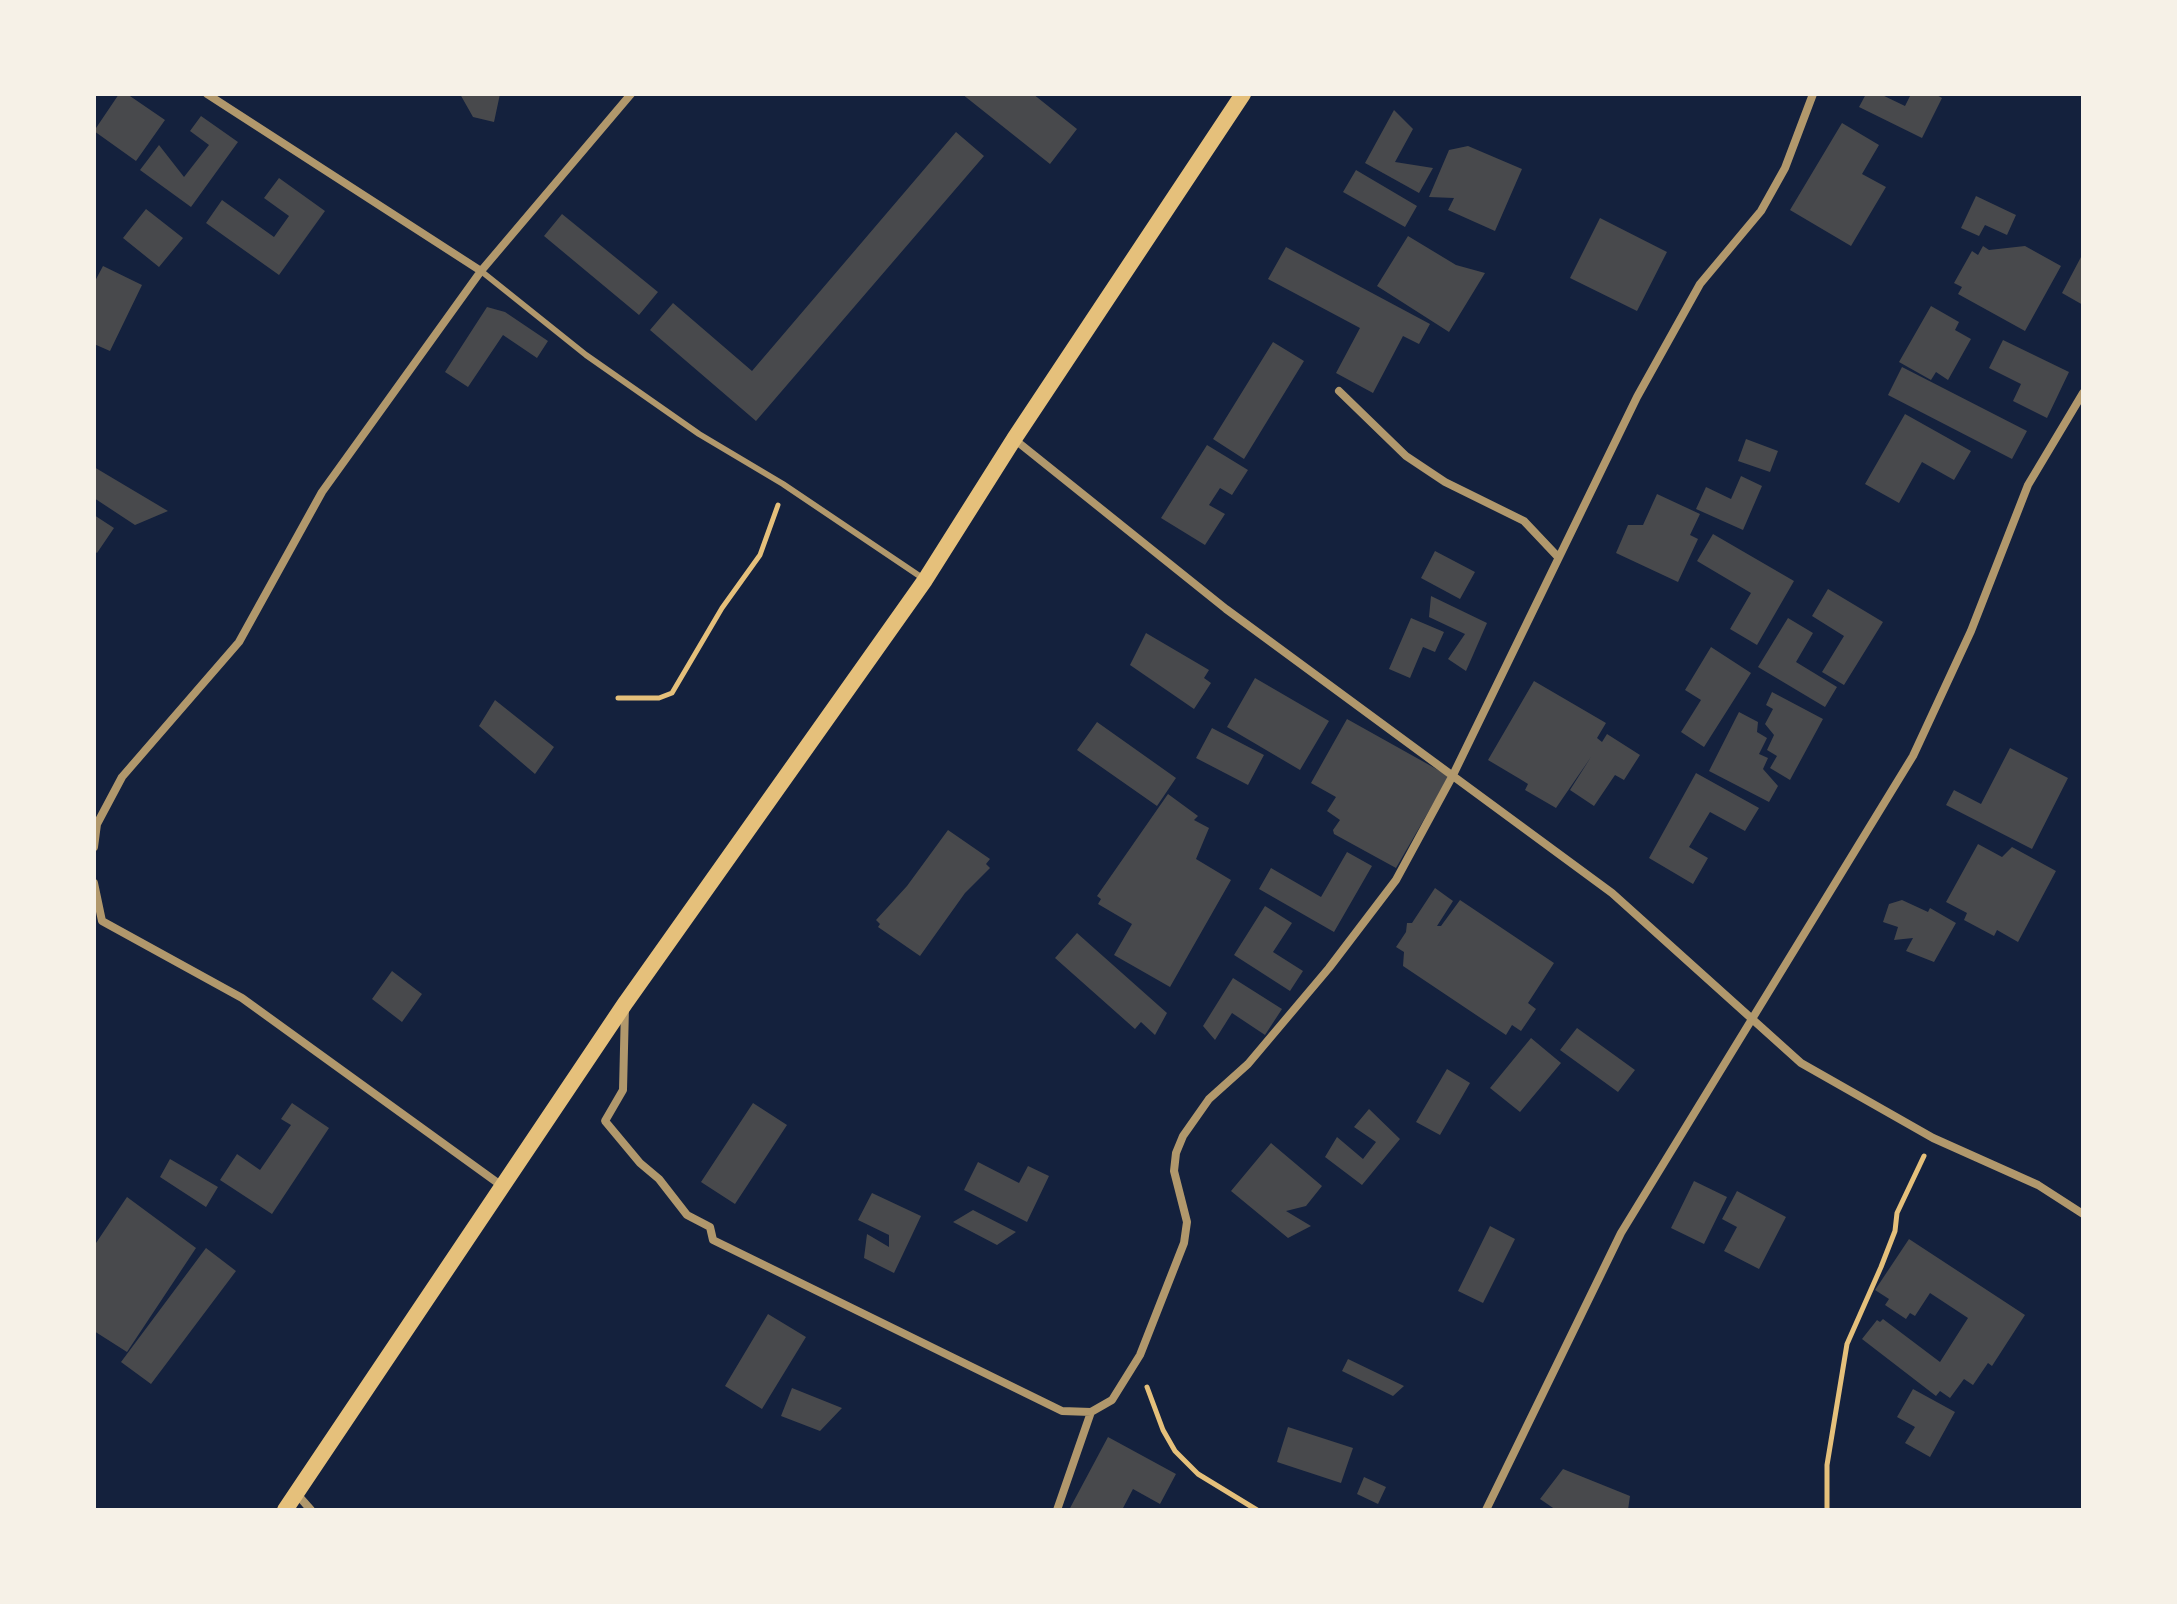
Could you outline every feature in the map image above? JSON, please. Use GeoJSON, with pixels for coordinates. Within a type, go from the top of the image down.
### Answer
{"type":"FeatureCollection","features":[{"type":"Feature","properties":{"kind":"main road"},"geometry":{"type":"LineString","coordinates":[[285,1510],[626,1002],[925,580],[1014,439],[1243,94]]}},
{"type":"Feature","properties":{"kind":"street"},"geometry":{"type":"LineString","coordinates":[[207,94],[481,271]]}},
{"type":"Feature","properties":{"kind":"street"},"geometry":{"type":"LineString","coordinates":[[94,847],[96,825],[122,777],[239,642],[322,492],[481,271],[631,94]]}},
{"type":"Feature","properties":{"kind":"street"},"geometry":{"type":"LineString","coordinates":[[626,1002],[623,1090],[605,1121],[640,1163],[659,1179],[687,1215],[710,1227],[713,1240],[1062,1411],[1091,1412],[1112,1400],[1140,1355],[1184,1243],[1187,1222],[1174,1171],[1176,1153],[1183,1136],[1209,1099],[1248,1064],[1329,968],[1396,880],[1453,775],[1637,397],[1700,284],[1761,211],[1785,168],[1813,94]]}},
{"type":"Feature","properties":{"kind":"street"},"geometry":{"type":"LineString","coordinates":[[1339,391],[1406,456],[1445,482],[1524,521],[1558,557]]}},
{"type":"Feature","properties":{"kind":"street"},"geometry":{"type":"LineString","coordinates":[[1486,1510],[1621,1233],[1913,756],[1971,631],[2028,485],[2083,393]]}},
{"type":"Feature","properties":{"kind":"street"},"geometry":{"type":"LineString","coordinates":[[1014,439],[1226,609],[1612,893],[1801,1063],[1933,1138],[2038,1185],[2083,1214]]}},
{"type":"Feature","properties":{"kind":"street"},"geometry":{"type":"LineString","coordinates":[[94,883],[102,921],[242,998],[502,1186]]}},
{"type":"Feature","properties":{"kind":"street"},"geometry":{"type":"LineString","coordinates":[[1057,1510],[1091,1412]]}},
{"type":"Feature","properties":{"kind":"street"},"geometry":{"type":"LineString","coordinates":[[296,1493],[311,1510]]}},
{"type":"Feature","properties":{"kind":"lane"},"geometry":{"type":"LineString","coordinates":[[481,271],[586,355],[699,434],[783,484],[925,580]]}},
{"type":"Feature","properties":{"kind":"path"},"geometry":{"type":"LineString","coordinates":[[618,698],[659,698],[672,693],[722,608],[760,555],[774,520],[783,484]]}},
{"type":"Feature","properties":{"kind":"path"},"geometry":{"type":"LineString","coordinates":[[1827,1510],[1827,1465],[1847,1344],[1886,1255],[1895,1231],[1897,1213],[1933,1138]]}},
{"type":"Feature","properties":{"kind":"path"},"geometry":{"type":"LineString","coordinates":[[1140,1355],[1153,1403],[1175,1451],[1198,1474],[1257,1510]]}},
{"type":"Feature","properties":{"kind":"building"},"geometry":{"type":"Polygon","coordinates":[[[119,94],[127,94],[165,120],[136,161],[94,131],[119,94]]]}},
{"type":"Feature","properties":{"kind":"building"},"geometry":{"type":"Polygon","coordinates":[[[460,94],[500,94],[494,122],[473,117],[460,94]]]}},
{"type":"Feature","properties":{"kind":"building"},"geometry":{"type":"Polygon","coordinates":[[[962,94],[1033,94],[1077,129],[1050,164],[962,94]]]}},
{"type":"Feature","properties":{"kind":"building"},"geometry":{"type":"Polygon","coordinates":[[[1866,94],[1880,94],[1905,106],[1911,94],[1935,94],[1942,98],[1922,138],[1859,107],[1866,94]]]}},
{"type":"Feature","properties":{"kind":"building"},"geometry":{"type":"Polygon","coordinates":[[[1394,110],[1413,129],[1395,162],[1433,168],[1419,193],[1365,163],[1394,110]]]}},
{"type":"Feature","properties":{"kind":"building"},"geometry":{"type":"Polygon","coordinates":[[[201,116],[238,142],[191,207],[140,170],[159,145],[184,177],[209,145],[190,131],[201,116]]]}},
{"type":"Feature","properties":{"kind":"building"},"geometry":{"type":"Polygon","coordinates":[[[1842,123],[1879,145],[1862,174],[1886,187],[1851,246],[1790,210],[1842,123]]]}},
{"type":"Feature","properties":{"kind":"building"},"geometry":{"type":"Polygon","coordinates":[[[956,132],[984,156],[756,421],[650,330],[673,303],[752,371],[956,132]]]}},
{"type":"Feature","properties":{"kind":"building"},"geometry":{"type":"Polygon","coordinates":[[[1468,146],[1522,169],[1495,231],[1448,210],[1454,198],[1429,197],[1449,150],[1468,146]]]}},
{"type":"Feature","properties":{"kind":"building"},"geometry":{"type":"Polygon","coordinates":[[[1356,170],[1417,206],[1405,227],[1343,192],[1356,170]]]}},
{"type":"Feature","properties":{"kind":"building"},"geometry":{"type":"Polygon","coordinates":[[[279,178],[325,211],[279,275],[206,223],[222,200],[274,237],[289,216],[264,198],[279,178]]]}},
{"type":"Feature","properties":{"kind":"building"},"geometry":{"type":"Polygon","coordinates":[[[1976,196],[2016,215],[2007,235],[1985,225],[1979,236],[1961,228],[1976,196]]]}},
{"type":"Feature","properties":{"kind":"building"},"geometry":{"type":"Polygon","coordinates":[[[146,209],[183,238],[159,267],[123,238],[146,209]]]}},
{"type":"Feature","properties":{"kind":"building"},"geometry":{"type":"Polygon","coordinates":[[[562,214],[658,292],[639,315],[544,236],[562,214]]]}},
{"type":"Feature","properties":{"kind":"building"},"geometry":{"type":"Polygon","coordinates":[[[1600,218],[1667,252],[1637,311],[1570,278],[1600,218]]]}},
{"type":"Feature","properties":{"kind":"building"},"geometry":{"type":"Polygon","coordinates":[[[1408,236],[1456,265],[1485,273],[1449,332],[1377,286],[1408,236]]]}},
{"type":"Feature","properties":{"kind":"building"},"geometry":{"type":"Polygon","coordinates":[[[1983,246],[1989,250],[2025,246],[2061,266],[2025,331],[1958,294],[1962,287],[1954,283],[1972,251],[1978,255],[1983,246]]]}},
{"type":"Feature","properties":{"kind":"building"},"geometry":{"type":"Polygon","coordinates":[[[1286,247],[1430,324],[1419,344],[1403,336],[1373,393],[1336,373],[1360,328],[1268,279],[1286,247]]]}},
{"type":"Feature","properties":{"kind":"building"},"geometry":{"type":"Polygon","coordinates":[[[2083,258],[2083,305],[2062,293],[2083,258]]]}},
{"type":"Feature","properties":{"kind":"building"},"geometry":{"type":"Polygon","coordinates":[[[103,266],[142,285],[110,351],[94,344],[94,283],[103,266]]]}},
{"type":"Feature","properties":{"kind":"building"},"geometry":{"type":"Polygon","coordinates":[[[1931,306],[1959,322],[1955,330],[1971,339],[1948,380],[1936,372],[1931,380],[1899,362],[1931,306]]]}},
{"type":"Feature","properties":{"kind":"building"},"geometry":{"type":"Polygon","coordinates":[[[487,307],[505,312],[548,341],[537,358],[503,335],[468,387],[445,372],[487,307]]]}},
{"type":"Feature","properties":{"kind":"building"},"geometry":{"type":"Polygon","coordinates":[[[2003,340],[2069,372],[2047,418],[2013,401],[2021,384],[1989,368],[2003,340]]]}},
{"type":"Feature","properties":{"kind":"building"},"geometry":{"type":"Polygon","coordinates":[[[1273,342],[1304,361],[1244,459],[1213,439],[1273,342]]]}},
{"type":"Feature","properties":{"kind":"building"},"geometry":{"type":"Polygon","coordinates":[[[1902,367],[2027,431],[2012,459],[1888,395],[1902,367]]]}},
{"type":"Feature","properties":{"kind":"building"},"geometry":{"type":"Polygon","coordinates":[[[1905,414],[1971,451],[1954,480],[1922,462],[1899,503],[1865,484],[1905,414]]]}},
{"type":"Feature","properties":{"kind":"building"},"geometry":{"type":"Polygon","coordinates":[[[1746,439],[1778,451],[1770,472],[1738,461],[1746,439]]]}},
{"type":"Feature","properties":{"kind":"building"},"geometry":{"type":"Polygon","coordinates":[[[1207,445],[1248,470],[1232,495],[1220,488],[1209,505],[1225,514],[1205,545],[1161,518],[1207,445]]]}},
{"type":"Feature","properties":{"kind":"building"},"geometry":{"type":"Polygon","coordinates":[[[94,467],[168,511],[135,525],[94,498],[94,467]]]}},
{"type":"Feature","properties":{"kind":"building"},"geometry":{"type":"Polygon","coordinates":[[[1741,476],[1762,486],[1743,530],[1696,509],[1706,487],[1731,499],[1741,476]]]}},
{"type":"Feature","properties":{"kind":"building"},"geometry":{"type":"Polygon","coordinates":[[[1657,494],[1700,514],[1690,535],[1698,539],[1678,582],[1616,553],[1628,525],[1643,525],[1657,494]]]}},
{"type":"Feature","properties":{"kind":"building"},"geometry":{"type":"Polygon","coordinates":[[[94,515],[114,528],[97,553],[94,551],[94,515]]]}},
{"type":"Feature","properties":{"kind":"building"},"geometry":{"type":"Polygon","coordinates":[[[1713,534],[1794,581],[1757,645],[1730,629],[1751,593],[1697,561],[1713,534]]]}},
{"type":"Feature","properties":{"kind":"building"},"geometry":{"type":"Polygon","coordinates":[[[1435,551],[1475,572],[1460,599],[1421,578],[1435,551]]]}},
{"type":"Feature","properties":{"kind":"building"},"geometry":{"type":"Polygon","coordinates":[[[1828,589],[1883,622],[1844,685],[1822,672],[1844,636],[1812,616],[1828,589]]]}},
{"type":"Feature","properties":{"kind":"building"},"geometry":{"type":"Polygon","coordinates":[[[1431,596],[1487,623],[1466,671],[1448,659],[1465,634],[1429,617],[1431,596]]]}},
{"type":"Feature","properties":{"kind":"building"},"geometry":{"type":"Polygon","coordinates":[[[1411,618],[1444,632],[1435,652],[1423,647],[1410,678],[1389,669],[1411,618]]]}},
{"type":"Feature","properties":{"kind":"building"},"geometry":{"type":"Polygon","coordinates":[[[1788,618],[1813,633],[1796,662],[1837,687],[1825,707],[1758,667],[1788,618]]]}},
{"type":"Feature","properties":{"kind":"building"},"geometry":{"type":"Polygon","coordinates":[[[1146,633],[1209,670],[1204,678],[1211,683],[1194,709],[1130,665],[1146,633]]]}},
{"type":"Feature","properties":{"kind":"building"},"geometry":{"type":"Polygon","coordinates":[[[1711,647],[1751,673],[1704,747],[1681,732],[1701,700],[1685,690],[1711,647]]]}},
{"type":"Feature","properties":{"kind":"building"},"geometry":{"type":"Polygon","coordinates":[[[1255,678],[1329,721],[1300,770],[1227,727],[1255,678]]]}},
{"type":"Feature","properties":{"kind":"building"},"geometry":{"type":"Polygon","coordinates":[[[1534,681],[1606,723],[1597,738],[1602,742],[1607,734],[1640,755],[1624,780],[1615,775],[1594,806],[1570,790],[1591,757],[1556,808],[1525,790],[1528,784],[1488,760],[1534,681]]]}},
{"type":"Feature","properties":{"kind":"building"},"geometry":{"type":"Polygon","coordinates":[[[1772,692],[1823,719],[1790,780],[1770,768],[1777,756],[1767,750],[1774,735],[1765,724],[1773,709],[1766,705],[1772,692]]]}},
{"type":"Feature","properties":{"kind":"building"},"geometry":{"type":"Polygon","coordinates":[[[495,700],[554,747],[535,774],[479,726],[495,700]]]}},
{"type":"Feature","properties":{"kind":"building"},"geometry":{"type":"Polygon","coordinates":[[[1739,712],[1758,722],[1757,732],[1767,738],[1759,754],[1768,758],[1763,769],[1778,786],[1769,802],[1709,771],[1739,712]]]}},
{"type":"Feature","properties":{"kind":"building"},"geometry":{"type":"Polygon","coordinates":[[[1347,719],[1449,776],[1396,868],[1334,834],[1333,830],[1340,820],[1327,811],[1336,797],[1311,783],[1347,719]]]}},
{"type":"Feature","properties":{"kind":"building"},"geometry":{"type":"Polygon","coordinates":[[[1097,722],[1176,778],[1157,806],[1077,750],[1097,722]]]}},
{"type":"Feature","properties":{"kind":"building"},"geometry":{"type":"Polygon","coordinates":[[[1212,728],[1264,755],[1248,785],[1196,758],[1212,728]]]}},
{"type":"Feature","properties":{"kind":"building"},"geometry":{"type":"Polygon","coordinates":[[[2010,748],[2068,778],[2032,849],[1946,805],[1954,790],[1981,804],[2010,748]]]}},
{"type":"Feature","properties":{"kind":"building"},"geometry":{"type":"Polygon","coordinates":[[[1696,773],[1759,808],[1745,831],[1710,812],[1689,847],[1708,858],[1693,884],[1649,858],[1696,773]]]}},
{"type":"Feature","properties":{"kind":"building"},"geometry":{"type":"Polygon","coordinates":[[[1168,794],[1198,816],[1194,820],[1209,828],[1196,859],[1231,880],[1170,987],[1114,955],[1132,924],[1098,904],[1101,899],[1097,896],[1168,794]]]}},
{"type":"Feature","properties":{"kind":"building"},"geometry":{"type":"Polygon","coordinates":[[[948,830],[990,859],[986,864],[990,868],[965,893],[920,956],[878,927],[880,924],[876,920],[907,886],[948,830]]]}},
{"type":"Feature","properties":{"kind":"building"},"geometry":{"type":"Polygon","coordinates":[[[1978,844],[2002,857],[2012,847],[2056,871],[2018,942],[1997,930],[1994,936],[1964,920],[1967,913],[1946,902],[1978,844]]]}},
{"type":"Feature","properties":{"kind":"building"},"geometry":{"type":"Polygon","coordinates":[[[1347,852],[1372,866],[1334,932],[1259,889],[1271,868],[1321,897],[1347,852]]]}},
{"type":"Feature","properties":{"kind":"building"},"geometry":{"type":"Polygon","coordinates":[[[1435,888],[1453,901],[1437,926],[1441,926],[1460,900],[1554,963],[1528,1003],[1536,1009],[1521,1031],[1512,1025],[1506,1035],[1403,966],[1404,952],[1396,947],[1406,932],[1407,923],[1412,923],[1435,888]]]}},
{"type":"Feature","properties":{"kind":"building"},"geometry":{"type":"Polygon","coordinates":[[[1902,900],[1928,912],[1930,908],[1956,923],[1934,962],[1906,951],[1913,938],[1894,940],[1898,927],[1883,922],[1889,904],[1902,900]]]}},
{"type":"Feature","properties":{"kind":"building"},"geometry":{"type":"Polygon","coordinates":[[[1265,906],[1292,923],[1273,952],[1303,971],[1290,991],[1234,955],[1265,906]]]}},
{"type":"Feature","properties":{"kind":"building"},"geometry":{"type":"Polygon","coordinates":[[[1077,933],[1167,1013],[1155,1035],[1141,1022],[1135,1029],[1055,958],[1077,933]]]}},
{"type":"Feature","properties":{"kind":"building"},"geometry":{"type":"Polygon","coordinates":[[[392,971],[422,994],[402,1022],[372,999],[392,971]]]}},
{"type":"Feature","properties":{"kind":"building"},"geometry":{"type":"Polygon","coordinates":[[[1233,978],[1282,1009],[1265,1035],[1232,1013],[1215,1040],[1203,1026],[1233,978]]]}},
{"type":"Feature","properties":{"kind":"building"},"geometry":{"type":"Polygon","coordinates":[[[1577,1028],[1635,1070],[1618,1092],[1560,1050],[1577,1028]]]}},
{"type":"Feature","properties":{"kind":"building"},"geometry":{"type":"Polygon","coordinates":[[[1531,1038],[1561,1063],[1520,1112],[1490,1088],[1531,1038]]]}},
{"type":"Feature","properties":{"kind":"building"},"geometry":{"type":"Polygon","coordinates":[[[1447,1069],[1470,1083],[1440,1135],[1416,1122],[1447,1069]]]}},
{"type":"Feature","properties":{"kind":"building"},"geometry":{"type":"Polygon","coordinates":[[[292,1103],[329,1128],[272,1214],[220,1180],[237,1154],[260,1170],[291,1125],[281,1119],[292,1103]]]}},
{"type":"Feature","properties":{"kind":"building"},"geometry":{"type":"Polygon","coordinates":[[[753,1103],[787,1125],[735,1204],[701,1182],[753,1103]]]}},
{"type":"Feature","properties":{"kind":"building"},"geometry":{"type":"Polygon","coordinates":[[[1369,1109],[1400,1139],[1362,1185],[1325,1157],[1337,1137],[1363,1159],[1376,1142],[1354,1127],[1369,1109]]]}},
{"type":"Feature","properties":{"kind":"building"},"geometry":{"type":"Polygon","coordinates":[[[1271,1143],[1322,1186],[1306,1206],[1286,1211],[1311,1226],[1288,1238],[1231,1191],[1271,1143]]]}},
{"type":"Feature","properties":{"kind":"building"},"geometry":{"type":"Polygon","coordinates":[[[170,1159],[218,1187],[206,1207],[160,1177],[170,1159]]]}},
{"type":"Feature","properties":{"kind":"building"},"geometry":{"type":"Polygon","coordinates":[[[978,1162],[1019,1183],[1028,1166],[1049,1176],[1027,1222],[964,1190],[978,1162]]]}},
{"type":"Feature","properties":{"kind":"building"},"geometry":{"type":"Polygon","coordinates":[[[1694,1181],[1727,1197],[1704,1244],[1671,1228],[1694,1181]]]}},
{"type":"Feature","properties":{"kind":"building"},"geometry":{"type":"Polygon","coordinates":[[[1737,1191],[1786,1217],[1759,1269],[1724,1251],[1737,1227],[1722,1219],[1737,1191]]]}},
{"type":"Feature","properties":{"kind":"building"},"geometry":{"type":"Polygon","coordinates":[[[872,1193],[921,1216],[894,1273],[864,1258],[867,1234],[889,1247],[889,1235],[858,1220],[872,1193]]]}},
{"type":"Feature","properties":{"kind":"building"},"geometry":{"type":"Polygon","coordinates":[[[127,1197],[196,1248],[127,1352],[94,1331],[94,1246],[127,1197]]]}},
{"type":"Feature","properties":{"kind":"building"},"geometry":{"type":"Polygon","coordinates":[[[973,1210],[1016,1232],[997,1245],[953,1222],[973,1210]]]}},
{"type":"Feature","properties":{"kind":"building"},"geometry":{"type":"Polygon","coordinates":[[[1490,1226],[1515,1239],[1483,1303],[1458,1291],[1490,1226]]]}},
{"type":"Feature","properties":{"kind":"building"},"geometry":{"type":"Polygon","coordinates":[[[1909,1239],[2025,1315],[1992,1366],[1988,1363],[1973,1385],[1964,1379],[1950,1398],[1940,1391],[1936,1396],[1862,1339],[1877,1320],[1880,1322],[1883,1319],[1940,1362],[1968,1318],[1930,1293],[1915,1316],[1910,1313],[1906,1319],[1885,1305],[1889,1299],[1875,1290],[1909,1239]]]}},
{"type":"Feature","properties":{"kind":"building"},"geometry":{"type":"Polygon","coordinates":[[[206,1248],[236,1271],[151,1384],[121,1362],[206,1248]]]}},
{"type":"Feature","properties":{"kind":"building"},"geometry":{"type":"Polygon","coordinates":[[[768,1314],[806,1337],[762,1409],[725,1386],[768,1314]]]}},
{"type":"Feature","properties":{"kind":"building"},"geometry":{"type":"Polygon","coordinates":[[[1348,1359],[1404,1386],[1393,1396],[1342,1371],[1348,1359]]]}},
{"type":"Feature","properties":{"kind":"building"},"geometry":{"type":"Polygon","coordinates":[[[792,1388],[842,1408],[820,1431],[781,1416],[792,1388]]]}},
{"type":"Feature","properties":{"kind":"building"},"geometry":{"type":"Polygon","coordinates":[[[1913,1389],[1955,1412],[1930,1457],[1905,1443],[1915,1427],[1897,1417],[1913,1389]]]}},
{"type":"Feature","properties":{"kind":"building"},"geometry":{"type":"Polygon","coordinates":[[[1288,1427],[1353,1448],[1341,1483],[1277,1462],[1288,1427]]]}},
{"type":"Feature","properties":{"kind":"building"},"geometry":{"type":"Polygon","coordinates":[[[1108,1437],[1176,1474],[1160,1504],[1133,1489],[1122,1510],[1069,1510],[1108,1437]]]}},
{"type":"Feature","properties":{"kind":"building"},"geometry":{"type":"Polygon","coordinates":[[[1563,1469],[1630,1496],[1628,1510],[1556,1510],[1540,1499],[1563,1469]]]}},
{"type":"Feature","properties":{"kind":"building"},"geometry":{"type":"Polygon","coordinates":[[[1364,1477],[1386,1487],[1378,1504],[1357,1494],[1364,1477]]]}}]}
